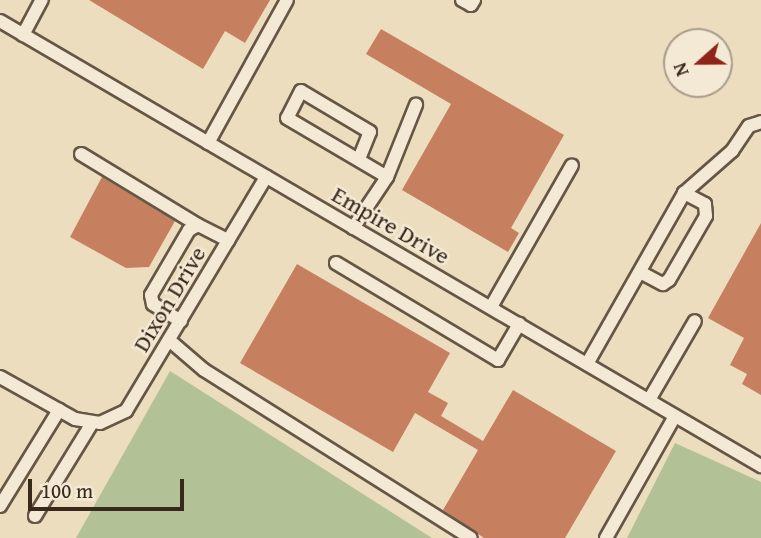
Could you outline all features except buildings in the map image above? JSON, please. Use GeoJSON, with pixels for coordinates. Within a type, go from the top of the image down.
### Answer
{"type":"FeatureCollection","features":[{"type":"Feature","properties":{"kind":"street"},"geometry":{"type":"LineString","coordinates":[[23,35],[42,0]]}},
{"type":"Feature","properties":{"kind":"street"},"geometry":{"type":"LineString","coordinates":[[208,143],[287,0]]}},
{"type":"Feature","properties":{"kind":"street"},"geometry":{"type":"LineString","coordinates":[[462,0],[471,5],[474,0]]}},
{"type":"Feature","properties":{"kind":"street","name":"Empire Drive"},"geometry":{"type":"LineString","coordinates":[[0,21],[761,466]]}},
{"type":"Feature","properties":{"kind":"street"},"geometry":{"type":"LineString","coordinates":[[359,159],[370,132],[300,91],[286,118],[387,177]]}},
{"type":"Feature","properties":{"kind":"street"},"geometry":{"type":"LineString","coordinates":[[353,228],[387,177],[416,105]]}},
{"type":"Feature","properties":{"kind":"street"},"geometry":{"type":"LineString","coordinates":[[587,363],[684,193],[732,151],[749,125],[761,122]]}},
{"type":"Feature","properties":{"kind":"street"},"geometry":{"type":"LineString","coordinates":[[81,154],[198,225],[228,240]]}},
{"type":"Feature","properties":{"kind":"street"},"geometry":{"type":"LineString","coordinates":[[491,307],[572,165]]}},
{"type":"Feature","properties":{"kind":"street","name":"Dixon Drive"},"geometry":{"type":"LineString","coordinates":[[92,423],[126,411],[266,177]]}},
{"type":"Feature","properties":{"kind":"street"},"geometry":{"type":"LineString","coordinates":[[640,272],[663,284],[669,280],[706,216],[705,204],[684,193]]}},
{"type":"Feature","properties":{"kind":"street"},"geometry":{"type":"LineString","coordinates":[[181,321],[153,304],[151,295],[189,230],[198,225]]}},
{"type":"Feature","properties":{"kind":"street"},"geometry":{"type":"LineString","coordinates":[[336,263],[498,360],[519,324]]}},
{"type":"Feature","properties":{"kind":"street"},"geometry":{"type":"LineString","coordinates":[[649,400],[695,321]]}},
{"type":"Feature","properties":{"kind":"street"},"geometry":{"type":"LineString","coordinates":[[169,340],[204,370],[471,538]]}},
{"type":"Feature","properties":{"kind":"street"},"geometry":{"type":"LineString","coordinates":[[0,377],[59,410],[92,423],[35,516]]}},
{"type":"Feature","properties":{"kind":"street"},"geometry":{"type":"LineString","coordinates":[[0,506],[59,410]]}},
{"type":"Feature","properties":{"kind":"street"},"geometry":{"type":"LineString","coordinates":[[606,538],[675,416]]}},
{"type":"Feature","properties":{"kind":"green space"},"geometry":{"type":"Polygon","coordinates":[[[170,371],[432,538],[76,538],[170,371]]]}},
{"type":"Feature","properties":{"kind":"green space"},"geometry":{"type":"Polygon","coordinates":[[[675,443],[761,482],[761,538],[627,538],[675,443]]]}}]}
